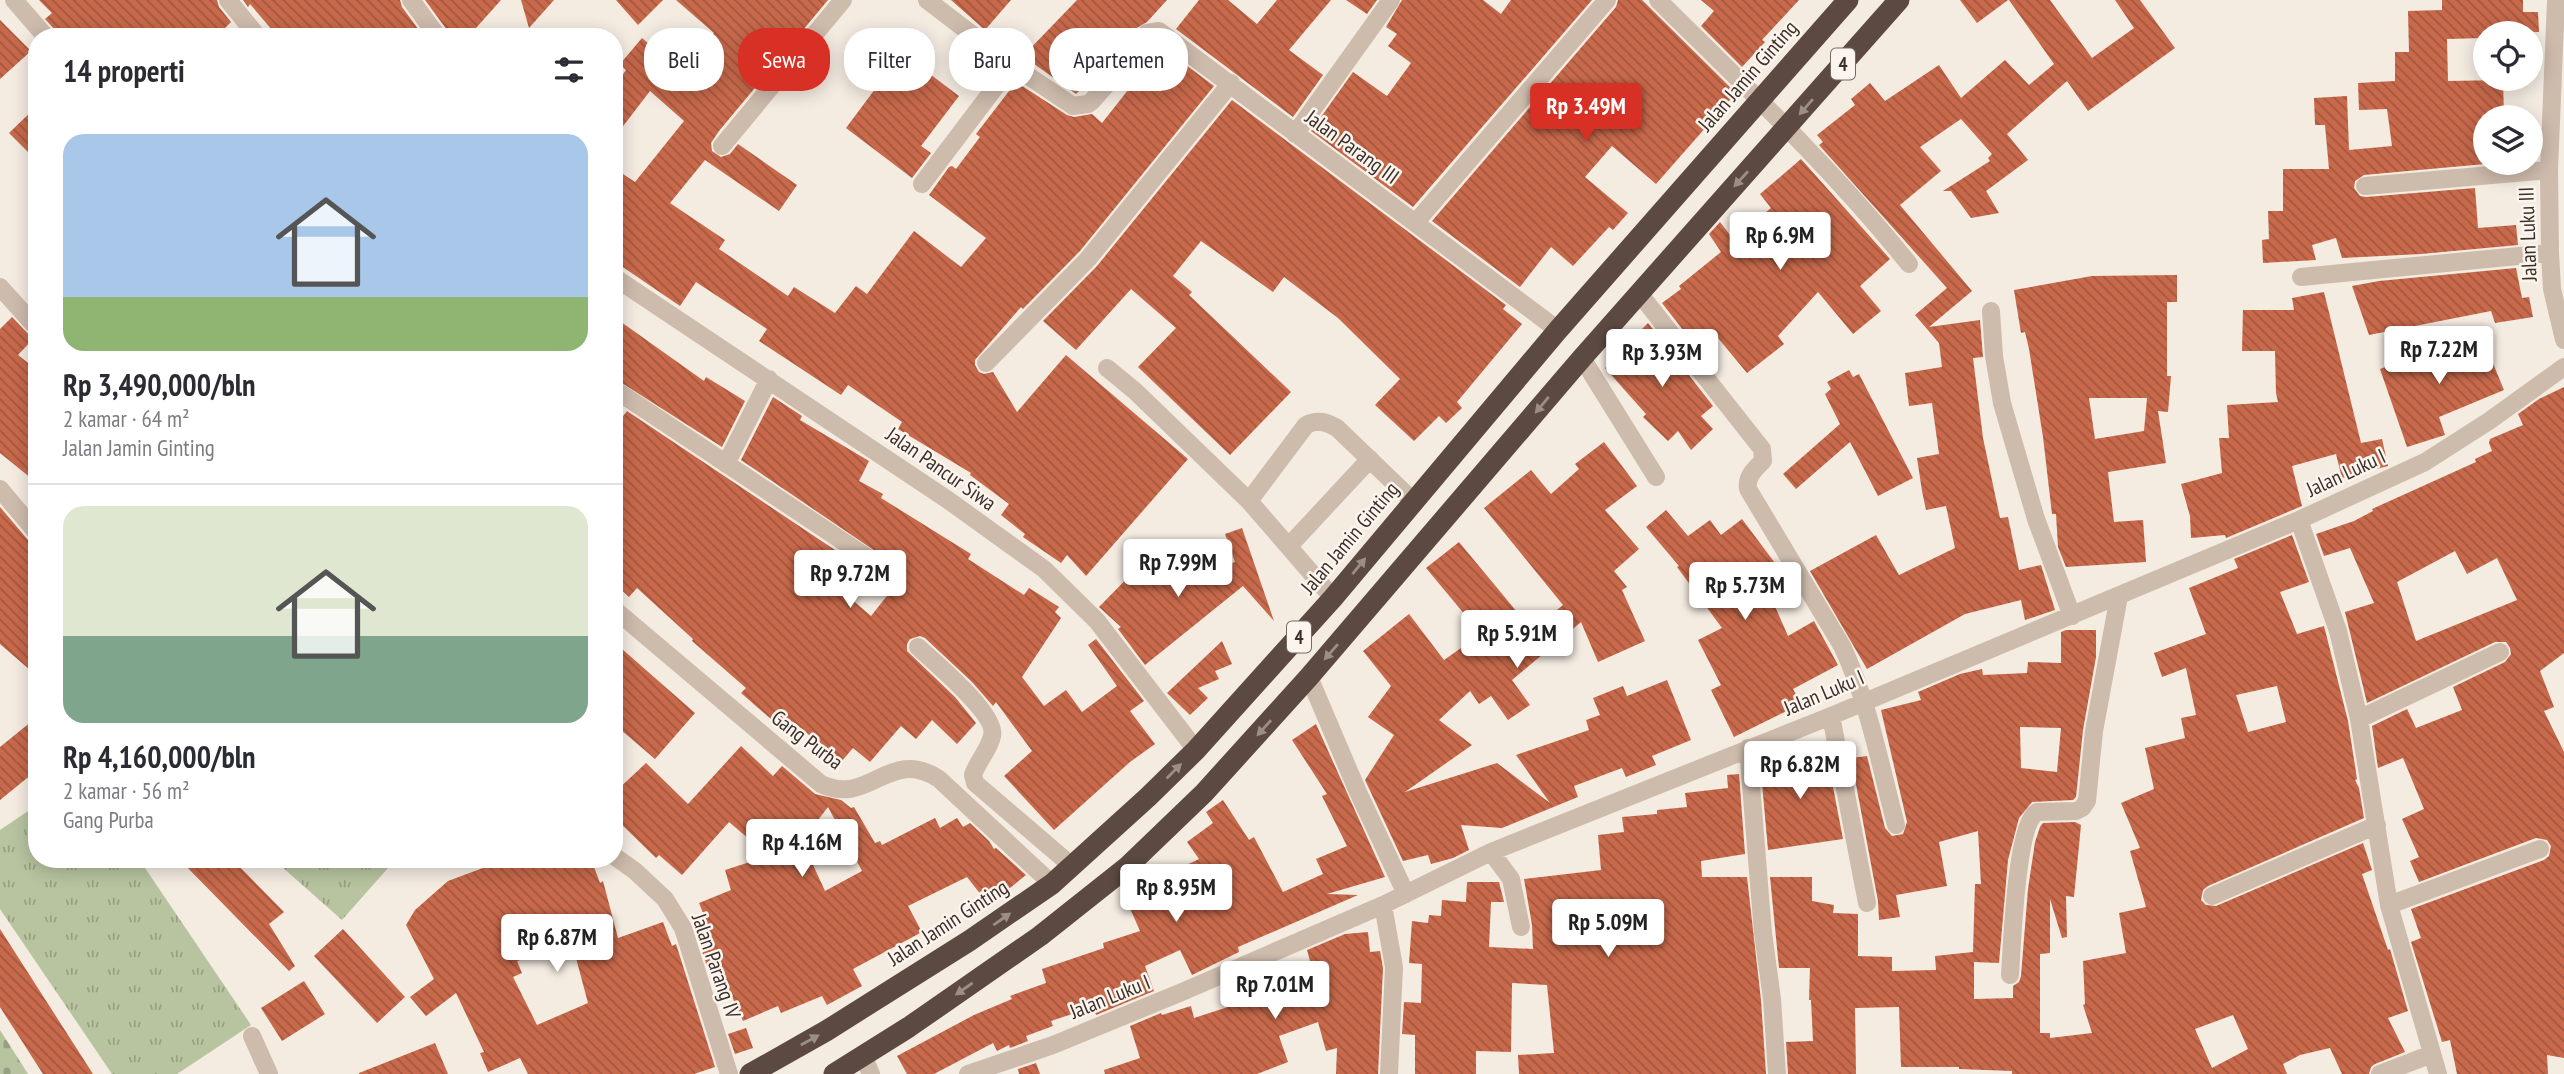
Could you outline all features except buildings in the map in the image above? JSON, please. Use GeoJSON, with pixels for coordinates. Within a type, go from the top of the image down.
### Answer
{"type":"FeatureCollection","features":[{"type":"Feature","properties":{"kind":"highway","name":"Jalan Jamin Ginting"},"geometry":{"type":"LineString","coordinates":[[750,1074],[826,1031],[958,948],[1052,884],[1148,797],[1196,750],[1333,598],[1558,330],[1848,0]]}},
{"type":"Feature","properties":{"kind":"highway","name":"4"},"geometry":{"type":"LineString","coordinates":[[834,1074],[867,1065],[1040,936],[1127,867],[1204,793],[1309,677],[1582,358],[1899,0]]}},
{"type":"Feature","properties":{"kind":"street"},"geometry":{"type":"LineString","coordinates":[[14,0],[38,28]]}},
{"type":"Feature","properties":{"kind":"street"},"geometry":{"type":"LineString","coordinates":[[228,0],[251,28]]}},
{"type":"Feature","properties":{"kind":"street"},"geometry":{"type":"LineString","coordinates":[[411,0],[431,28]]}},
{"type":"Feature","properties":{"kind":"street"},"geometry":{"type":"LineString","coordinates":[[722,146],[843,0]]}},
{"type":"Feature","properties":{"kind":"street","name":"Jalan Parang III"},"geometry":{"type":"LineString","coordinates":[[928,0],[964,28]]}},
{"type":"Feature","properties":{"kind":"street"},"geometry":{"type":"LineString","coordinates":[[1296,134],[1391,0]]}},
{"type":"Feature","properties":{"kind":"street"},"geometry":{"type":"LineString","coordinates":[[1416,222],[1607,0]]}},
{"type":"Feature","properties":{"kind":"street"},"geometry":{"type":"LineString","coordinates":[[1658,0],[1809,149],[1864,208],[1909,264]]}},
{"type":"Feature","properties":{"kind":"street","name":"Jalan Luku III"},"geometry":{"type":"LineString","coordinates":[[2556,0],[2549,170],[2550,253],[2552,289],[2564,340]]}},
{"type":"Feature","properties":{"kind":"street","name":"Jalan Parang III"},"geometry":{"type":"LineString","coordinates":[[1035,81],[1067,104],[1079,107],[1088,104],[1147,33],[1159,30],[1558,330]]}},
{"type":"Feature","properties":{"kind":"street"},"geometry":{"type":"LineString","coordinates":[[986,363],[1088,259],[1231,83]]}},
{"type":"Feature","properties":{"kind":"street"},"geometry":{"type":"LineString","coordinates":[[922,184],[992,91]]}},
{"type":"Feature","properties":{"kind":"street"},"geometry":{"type":"LineString","coordinates":[[2365,186],[2549,170]]}},
{"type":"Feature","properties":{"kind":"street"},"geometry":{"type":"LineString","coordinates":[[2301,277],[2550,253]]}},
{"type":"Feature","properties":{"kind":"street","name":"Jalan Pancur Siwa"},"geometry":{"type":"LineString","coordinates":[[623,283],[948,500],[1044,569],[1097,621],[1196,750]]}},
{"type":"Feature","properties":{"kind":"street"},"geometry":{"type":"LineString","coordinates":[[0,287],[28,318]]}},
{"type":"Feature","properties":{"kind":"street"},"geometry":{"type":"LineString","coordinates":[[1639,293],[1762,449],[1763,461],[1750,476],[1748,489],[1842,646],[1864,701],[1896,825]]}},
{"type":"Feature","properties":{"kind":"street"},"geometry":{"type":"LineString","coordinates":[[1991,311],[1994,356],[2002,403],[2036,519],[2071,616]]}},
{"type":"Feature","properties":{"kind":"street"},"geometry":{"type":"LineString","coordinates":[[1582,358],[1656,477]]}},
{"type":"Feature","properties":{"kind":"street","name":"Jalan Luku I"},"geometry":{"type":"LineString","coordinates":[[968,1074],[1053,1045],[1383,905],[1491,852],[1831,716],[2300,520],[2425,462],[2489,421],[2564,367]]}},
{"type":"Feature","properties":{"kind":"street"},"geometry":{"type":"LineString","coordinates":[[1107,368],[1135,391],[1249,501],[1333,598]]}},
{"type":"Feature","properties":{"kind":"street"},"geometry":{"type":"LineString","coordinates":[[726,464],[769,379]]}},
{"type":"Feature","properties":{"kind":"street"},"geometry":{"type":"LineString","coordinates":[[623,395],[868,558]]}},
{"type":"Feature","properties":{"kind":"street"},"geometry":{"type":"LineString","coordinates":[[1249,501],[1306,425],[1314,421],[1329,423],[1337,428],[1413,502]]}},
{"type":"Feature","properties":{"kind":"street"},"geometry":{"type":"LineString","coordinates":[[1289,546],[1370,460]]}},
{"type":"Feature","properties":{"kind":"street"},"geometry":{"type":"LineString","coordinates":[[0,489],[28,522]]}},
{"type":"Feature","properties":{"kind":"street"},"geometry":{"type":"LineString","coordinates":[[2300,520],[2338,631],[2359,719],[2389,905],[2438,1074]]}},
{"type":"Feature","properties":{"kind":"street"},"geometry":{"type":"LineString","coordinates":[[2010,975],[2021,855],[2029,821],[2037,811],[2076,811],[2087,801],[2094,731],[2119,596]]}},
{"type":"Feature","properties":{"kind":"street","name":"Gang Purba"},"geometry":{"type":"LineString","coordinates":[[623,618],[821,784],[834,790],[850,790],[891,771],[912,769],[928,772],[939,779],[1052,884]]}},
{"type":"Feature","properties":{"kind":"street"},"geometry":{"type":"LineString","coordinates":[[918,647],[975,702],[993,724],[992,737],[973,775],[975,783],[1072,866]]}},
{"type":"Feature","properties":{"kind":"street"},"geometry":{"type":"LineString","coordinates":[[2359,719],[2500,652]]}},
{"type":"Feature","properties":{"kind":"street"},"geometry":{"type":"LineString","coordinates":[[1309,677],[1358,792],[1406,894]]}},
{"type":"Feature","properties":{"kind":"street"},"geometry":{"type":"LineString","coordinates":[[1831,716],[1867,903]]}},
{"type":"Feature","properties":{"kind":"street"},"geometry":{"type":"LineString","coordinates":[[1748,748],[1777,1074]]}},
{"type":"Feature","properties":{"kind":"street"},"geometry":{"type":"LineString","coordinates":[[2212,895],[2377,825]]}},
{"type":"Feature","properties":{"kind":"street"},"geometry":{"type":"LineString","coordinates":[[2389,905],[2540,849]]}},
{"type":"Feature","properties":{"kind":"street"},"geometry":{"type":"LineString","coordinates":[[1491,852],[1511,879],[1521,927]]}},
{"type":"Feature","properties":{"kind":"street","name":"Jalan Parang IV"},"geometry":{"type":"LineString","coordinates":[[623,862],[665,899],[683,928],[729,1074]]}},
{"type":"Feature","properties":{"kind":"street"},"geometry":{"type":"LineString","coordinates":[[1383,905],[1394,967],[1389,1074]]}},
{"type":"Feature","properties":{"kind":"street"},"geometry":{"type":"LineString","coordinates":[[252,1036],[269,1074]]}},
{"type":"Feature","properties":{"kind":"street"},"geometry":{"type":"LineString","coordinates":[[2381,1074],[2432,1054]]}},
{"type":"Feature","properties":{"kind":"green space"},"geometry":{"type":"Polygon","coordinates":[[[28,811],[28,868],[145,868],[251,1025],[177,1074],[112,1074],[0,909],[0,830],[28,811]]]}},
{"type":"Feature","properties":{"kind":"green space"},"geometry":{"type":"Polygon","coordinates":[[[283,868],[388,868],[342,920],[283,868]]]}},
{"type":"Feature","properties":{"kind":"green space"},"geometry":{"type":"Polygon","coordinates":[[[0,1030],[28,1074],[0,1074],[0,1030]]]}}]}
